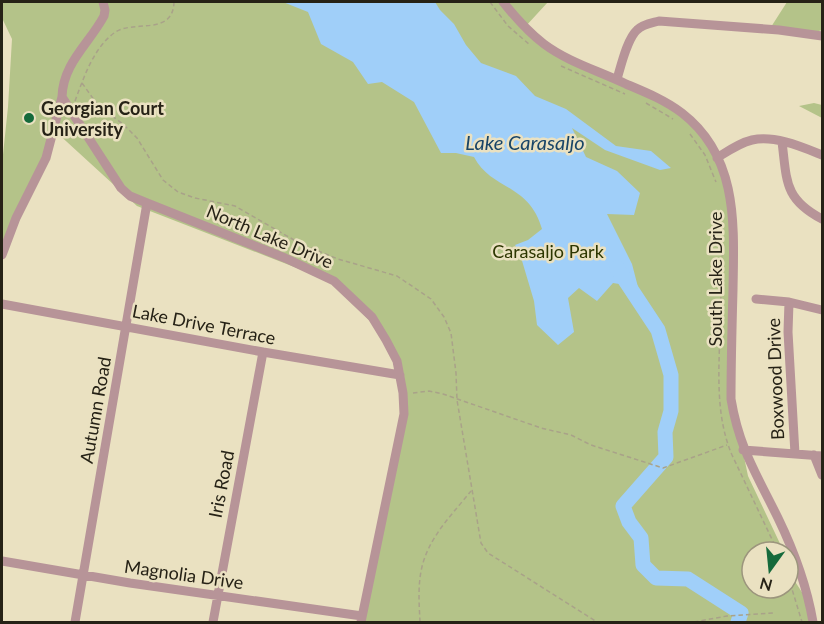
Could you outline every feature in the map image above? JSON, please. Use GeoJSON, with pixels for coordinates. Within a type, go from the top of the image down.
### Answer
{"type":"FeatureCollection","features":[{"type":"Feature","properties":{"kind":"street"},"geometry":{"type":"LineString","coordinates":[[2,255],[16,218],[45,158],[62,97],[64,78],[72,60],[104,16],[103,2]]}},
{"type":"Feature","properties":{"kind":"street","name":"South Lake Drive"},"geometry":{"type":"LineString","coordinates":[[503,2],[526,29],[546,46],[597,72],[663,100],[684,114],[704,136],[717,158],[729,191],[734,225],[731,399],[735,424],[743,450],[796,560],[813,622]]}},
{"type":"Feature","properties":{"kind":"street"},"geometry":{"type":"LineString","coordinates":[[617,79],[625,53],[636,30],[659,21],[779,30],[822,36]]}},
{"type":"Feature","properties":{"kind":"street","name":"North Lake Drive"},"geometry":{"type":"LineString","coordinates":[[62,97],[121,188],[147,203],[285,258],[334,281],[372,318],[397,361],[404,414],[362,619]]}},
{"type":"Feature","properties":{"kind":"street"},"geometry":{"type":"LineString","coordinates":[[717,158],[739,144],[753,139],[797,145],[822,155]]}},
{"type":"Feature","properties":{"kind":"street"},"geometry":{"type":"LineString","coordinates":[[782,142],[792,195],[796,202],[808,212],[822,219]]}},
{"type":"Feature","properties":{"kind":"street","name":"Autumn Road"},"geometry":{"type":"LineString","coordinates":[[75,622],[147,203]]}},
{"type":"Feature","properties":{"kind":"street"},"geometry":{"type":"LineString","coordinates":[[756,299],[822,310]]}},
{"type":"Feature","properties":{"kind":"street","name":"Boxwood Drive"},"geometry":{"type":"LineString","coordinates":[[789,303],[788,332],[795,454]]}},
{"type":"Feature","properties":{"kind":"street","name":"Lake Drive Terrace"},"geometry":{"type":"LineString","coordinates":[[2,304],[400,375]]}},
{"type":"Feature","properties":{"kind":"street","name":"Iris Road"},"geometry":{"type":"LineString","coordinates":[[213,622],[263,352]]}},
{"type":"Feature","properties":{"kind":"street"},"geometry":{"type":"LineString","coordinates":[[743,450],[818,455],[822,475]]}},
{"type":"Feature","properties":{"kind":"street","name":"Magnolia Drive"},"geometry":{"type":"LineString","coordinates":[[2,561],[362,619]]}},
{"type":"Feature","properties":{"kind":"path"},"geometry":{"type":"LineString","coordinates":[[70,112],[87,67],[115,32],[160,23],[172,12],[174,2]]}},
{"type":"Feature","properties":{"kind":"path"},"geometry":{"type":"LineString","coordinates":[[490,2],[508,26],[529,44]]}},
{"type":"Feature","properties":{"kind":"path"},"geometry":{"type":"LineString","coordinates":[[558,64],[628,95]]}},
{"type":"Feature","properties":{"kind":"path"},"geometry":{"type":"LineString","coordinates":[[82,83],[97,104],[137,138],[163,180],[178,192],[235,206],[302,244],[338,259],[397,276],[415,286],[431,299],[444,317],[451,333],[457,400],[482,543],[488,553],[597,622]]}},
{"type":"Feature","properties":{"kind":"path"},"geometry":{"type":"LineString","coordinates":[[638,99],[677,121]]}},
{"type":"Feature","properties":{"kind":"path"},"geometry":{"type":"LineString","coordinates":[[687,130],[705,155],[716,182]]}},
{"type":"Feature","properties":{"kind":"path"},"geometry":{"type":"LineString","coordinates":[[723,215],[719,390],[728,445],[772,540]]}},
{"type":"Feature","properties":{"kind":"path"},"geometry":{"type":"LineString","coordinates":[[403,393],[429,391],[443,394],[541,428],[571,435],[591,445],[663,468],[728,445]]}},
{"type":"Feature","properties":{"kind":"path"},"geometry":{"type":"LineString","coordinates":[[420,622],[418,596],[425,555],[449,517],[472,490]]}},
{"type":"Feature","properties":{"kind":"path"},"geometry":{"type":"LineString","coordinates":[[795,600],[802,622]]}},
{"type":"Feature","properties":{"kind":"path"},"geometry":{"type":"LineString","coordinates":[[694,622],[727,616],[773,613]]}},
{"type":"Feature","properties":{"kind":"green space","name":"Carasaljo Park"},"geometry":{"type":"Polygon","coordinates":[[[2,2],[548,2],[525,27],[546,46],[662,100],[704,136],[729,191],[731,394],[748,476],[778,540],[740,540],[740,600],[800,600],[800,589],[809,603],[813,622],[361,622],[404,409],[400,375],[382,334],[333,282],[137,206],[55,131],[46,158],[2,261],[2,164],[12,39],[2,18],[2,2]]]}},
{"type":"Feature","properties":{"kind":"green space"},"geometry":{"type":"Polygon","coordinates":[[[787,2],[822,2],[822,30],[816,32],[771,27],[787,2]]]}},
{"type":"Feature","properties":{"kind":"green space"},"geometry":{"type":"Polygon","coordinates":[[[814,103],[822,105],[822,118],[799,106],[814,103]]]}},
{"type":"Feature","properties":{"kind":"water","name":"Lake Carasaljo"},"geometry":{"type":"Polygon","coordinates":[[[283,2],[435,2],[454,24],[466,45],[481,63],[516,76],[535,96],[566,109],[616,146],[651,151],[671,168],[660,170],[605,150],[572,128],[586,157],[617,171],[640,193],[634,215],[607,214],[632,264],[638,287],[613,283],[597,301],[579,288],[568,298],[574,332],[558,345],[537,325],[534,301],[520,254],[515,245],[528,240],[542,229],[536,214],[528,203],[490,176],[474,157],[456,153],[441,153],[414,102],[382,82],[368,84],[353,62],[321,44],[308,12],[283,2]]]}},
{"type":"Feature","properties":{"kind":"waterway"},"geometry":{"type":"LineString","coordinates":[[617,268],[658,330],[671,375],[671,411],[665,432],[666,457],[623,506],[629,522],[641,538],[643,565],[656,578],[688,579],[741,613],[738,622]]}},
{"type":"Feature","properties":{"kind":"place","name":"Georgian Court University"},"geometry":{"type":"Point","coordinates":[29,118]}}]}
